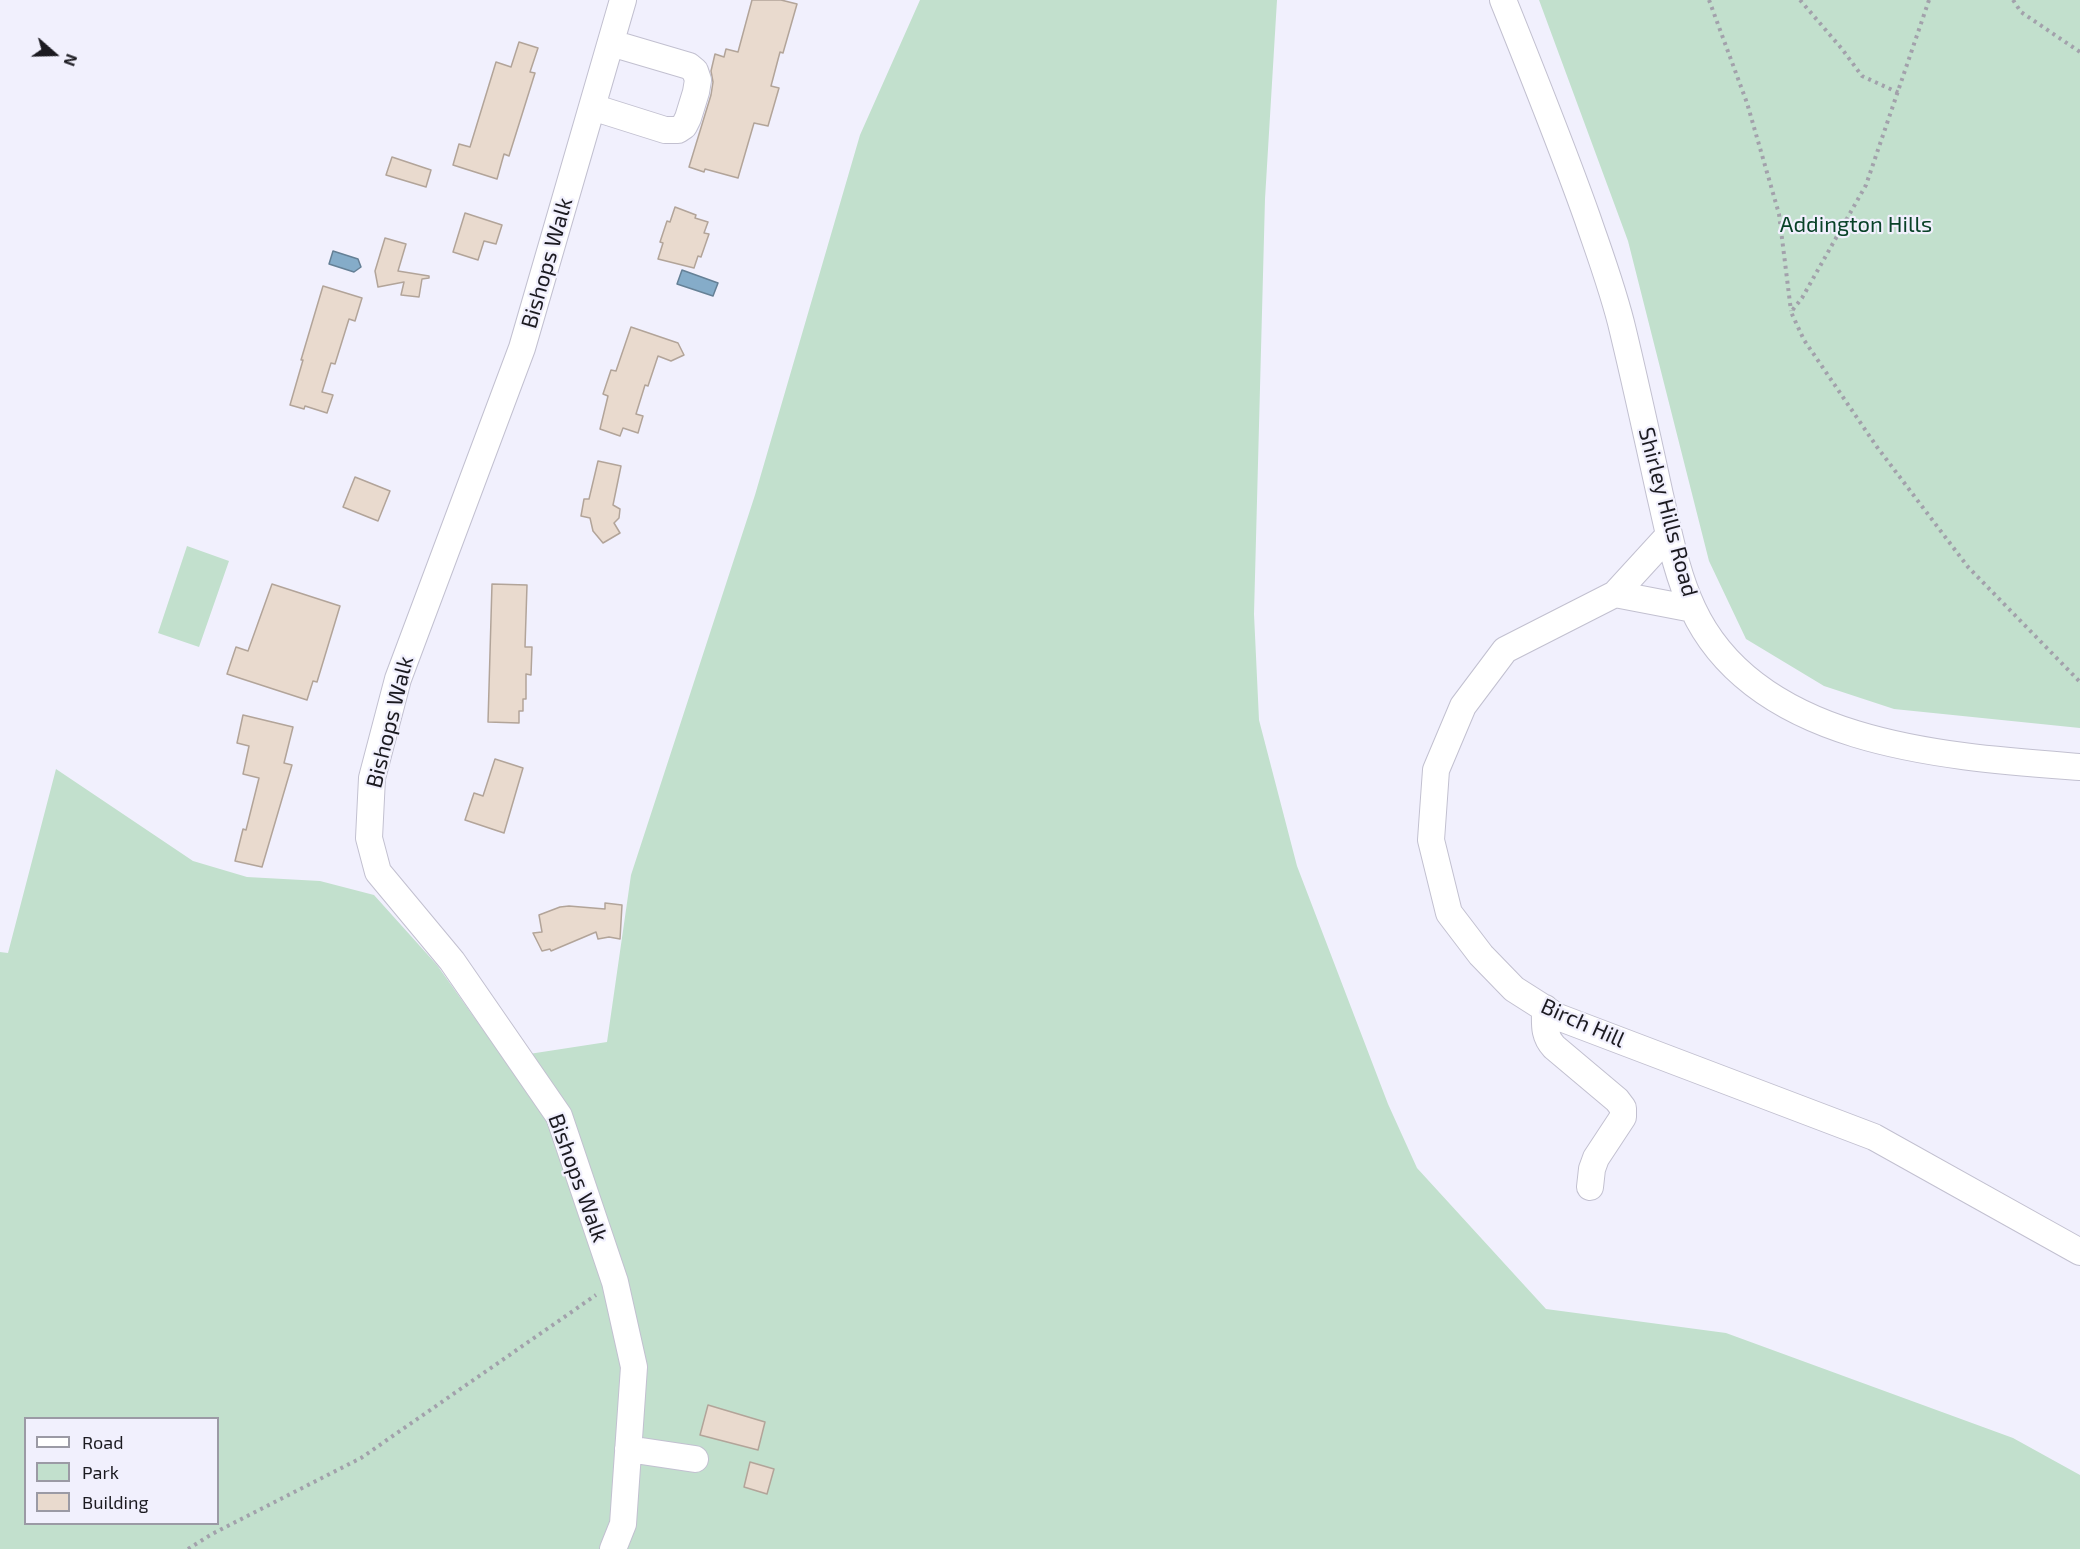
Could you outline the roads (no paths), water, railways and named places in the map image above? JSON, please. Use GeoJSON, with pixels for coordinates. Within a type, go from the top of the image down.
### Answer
{"type":"FeatureCollection","features":[{"type":"Feature","properties":{"kind":"street","name":"Bishops Walk"},"geometry":{"type":"LineString","coordinates":[[614,1549],[623,1524],[633,1367],[615,1282],[559,1116],[452,961],[378,872],[369,838],[372,778],[398,679],[522,348],[623,0]]}},
{"type":"Feature","properties":{"kind":"street","name":"Shirley Hills Road"},"geometry":{"type":"LineString","coordinates":[[1503,0],[1571,174],[1608,277],[1623,328],[1669,535],[1683,584],[1693,609],[1711,640],[1740,672],[1775,698],[1823,723],[1905,746],[1989,759],[2080,767]]}},
{"type":"Feature","properties":{"kind":"street"},"geometry":{"type":"LineString","coordinates":[[592,107],[665,130],[678,130],[684,126],[688,118],[696,92],[698,80],[695,71],[689,66],[611,43]]}},
{"type":"Feature","properties":{"kind":"street","name":"Birch Hill"},"geometry":{"type":"LineString","coordinates":[[1669,535],[1615,594],[1505,650],[1463,706],[1436,770],[1431,840],[1449,913],[1481,955],[1514,989],[1558,1017],[1874,1137],[2080,1252]]}},
{"type":"Feature","properties":{"kind":"street"},"geometry":{"type":"LineString","coordinates":[[1615,594],[1693,609]]}},
{"type":"Feature","properties":{"kind":"street"},"geometry":{"type":"LineString","coordinates":[[1545,1008],[1546,1039],[1617,1100],[1623,1108],[1623,1117],[1596,1158],[1590,1187]]}},
{"type":"Feature","properties":{"kind":"street"},"geometry":{"type":"LineString","coordinates":[[628,1449],[695,1459]]}},
{"type":"Feature","properties":{"kind":"water"},"geometry":{"type":"Polygon","coordinates":[[[333,251],[358,259],[361,267],[354,272],[329,264],[333,251]]]}},
{"type":"Feature","properties":{"kind":"water"},"geometry":{"type":"Polygon","coordinates":[[[682,270],[718,283],[713,296],[677,284],[682,270]]]}},
{"type":"Feature","properties":{"kind":"park label","name":"Addington Hills"},"geometry":{"type":"Point","coordinates":[1856,225]}}]}
